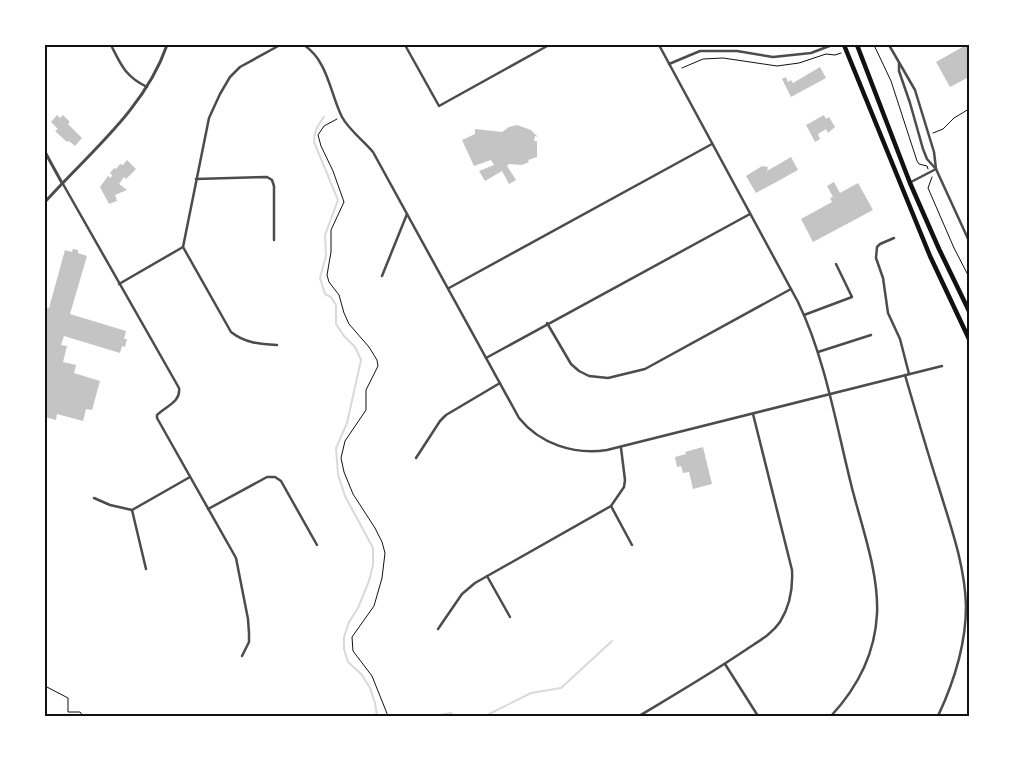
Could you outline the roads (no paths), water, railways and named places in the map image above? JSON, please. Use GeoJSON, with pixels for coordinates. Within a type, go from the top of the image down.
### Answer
{"type":"FeatureCollection","features":[{"type":"Feature","properties":{"kind":"highway"},"geometry":{"type":"LineString","coordinates":[[844,45],[930,256],[969,339]]}},
{"type":"Feature","properties":{"kind":"highway"},"geometry":{"type":"LineString","coordinates":[[857,45],[910,182],[969,311]]}},
{"type":"Feature","properties":{"kind":"street"},"geometry":{"type":"LineString","coordinates":[[112,45],[124,70],[131,78],[147,87]]}},
{"type":"Feature","properties":{"kind":"street"},"geometry":{"type":"LineString","coordinates":[[45,202],[128,113],[147,87],[167,45]]}},
{"type":"Feature","properties":{"kind":"street"},"geometry":{"type":"LineString","coordinates":[[277,345],[254,344],[239,338],[231,332],[183,247],[209,118],[220,94],[230,77],[240,67],[280,45]]}},
{"type":"Feature","properties":{"kind":"street"},"geometry":{"type":"LineString","coordinates":[[304,45],[313,51],[329,79],[342,117],[373,152],[519,418],[544,440],[589,452],[621,447],[942,366]]}},
{"type":"Feature","properties":{"kind":"street"},"geometry":{"type":"LineString","coordinates":[[405,45],[439,106],[549,45]]}},
{"type":"Feature","properties":{"kind":"street"},"geometry":{"type":"LineString","coordinates":[[659,45],[791,289],[804,315],[818,352],[874,576],[877,614],[872,644],[860,678],[831,716]]}},
{"type":"Feature","properties":{"kind":"street"},"geometry":{"type":"LineString","coordinates":[[669,64],[700,51],[737,51],[773,57],[811,53],[832,45]]}},
{"type":"Feature","properties":{"kind":"street"},"geometry":{"type":"LineString","coordinates":[[889,45],[915,90],[934,152],[936,169],[969,242]]}},
{"type":"Feature","properties":{"kind":"street"},"geometry":{"type":"LineString","coordinates":[[899,63],[899,71],[923,149],[927,159],[936,169]]}},
{"type":"Feature","properties":{"kind":"street"},"geometry":{"type":"LineString","coordinates":[[449,288],[712,144]]}},
{"type":"Feature","properties":{"kind":"street"},"geometry":{"type":"LineString","coordinates":[[45,152],[178,388],[179,395],[177,400],[157,414],[190,478],[236,558],[249,633],[249,642],[242,656]]}},
{"type":"Feature","properties":{"kind":"street"},"geometry":{"type":"LineString","coordinates":[[910,182],[936,169]]}},
{"type":"Feature","properties":{"kind":"street"},"geometry":{"type":"LineString","coordinates":[[196,179],[267,177],[272,180],[274,186],[274,240]]}},
{"type":"Feature","properties":{"kind":"street"},"geometry":{"type":"LineString","coordinates":[[382,276],[407,214]]}},
{"type":"Feature","properties":{"kind":"street"},"geometry":{"type":"LineString","coordinates":[[486,358],[547,323],[750,214]]}},
{"type":"Feature","properties":{"kind":"street"},"geometry":{"type":"LineString","coordinates":[[894,238],[877,247],[876,258],[883,278],[888,313],[900,339],[907,375],[960,558],[966,606],[964,634],[958,664],[938,716]]}},
{"type":"Feature","properties":{"kind":"street"},"geometry":{"type":"LineString","coordinates":[[120,284],[183,247]]}},
{"type":"Feature","properties":{"kind":"street"},"geometry":{"type":"LineString","coordinates":[[804,315],[852,297],[836,264]]}},
{"type":"Feature","properties":{"kind":"street"},"geometry":{"type":"LineString","coordinates":[[547,323],[571,364],[589,376],[608,378],[645,369],[791,289]]}},
{"type":"Feature","properties":{"kind":"street"},"geometry":{"type":"LineString","coordinates":[[818,352],[871,336]]}},
{"type":"Feature","properties":{"kind":"street"},"geometry":{"type":"LineString","coordinates":[[416,458],[446,415],[500,383]]}},
{"type":"Feature","properties":{"kind":"street"},"geometry":{"type":"LineString","coordinates":[[639,716],[725,664],[769,634],[786,612],[792,583],[792,570],[753,414]]}},
{"type":"Feature","properties":{"kind":"street"},"geometry":{"type":"LineString","coordinates":[[438,629],[462,594],[475,583],[611,506],[624,487],[625,480],[621,447]]}},
{"type":"Feature","properties":{"kind":"street"},"geometry":{"type":"LineString","coordinates":[[208,509],[267,477],[275,477],[281,480],[317,545]]}},
{"type":"Feature","properties":{"kind":"street"},"geometry":{"type":"LineString","coordinates":[[94,498],[110,505],[132,510],[190,478]]}},
{"type":"Feature","properties":{"kind":"street"},"geometry":{"type":"LineString","coordinates":[[611,506],[632,544]]}},
{"type":"Feature","properties":{"kind":"street"},"geometry":{"type":"LineString","coordinates":[[132,510],[146,569]]}},
{"type":"Feature","properties":{"kind":"street"},"geometry":{"type":"LineString","coordinates":[[487,576],[510,617]]}},
{"type":"Feature","properties":{"kind":"street"},"geometry":{"type":"LineString","coordinates":[[725,664],[758,716]]}},
{"type":"Feature","properties":{"kind":"waterway"},"geometry":{"type":"LineString","coordinates":[[324,117],[317,128],[314,142],[338,200],[325,235],[326,256],[320,278],[325,294],[331,297],[336,305],[336,324],[355,347],[361,360],[347,423],[336,448],[338,474],[345,496],[373,548],[373,565],[369,581],[358,608],[349,622],[344,637],[344,649],[348,662],[362,675],[370,688],[377,716]]}},
{"type":"Feature","properties":{"kind":"waterway"},"geometry":{"type":"LineString","coordinates":[[485,716],[531,693],[561,688],[612,641]]}},
{"type":"Feature","properties":{"kind":"waterway"},"geometry":{"type":"LineString","coordinates":[[434,716],[451,713],[454,716]]}}]}
